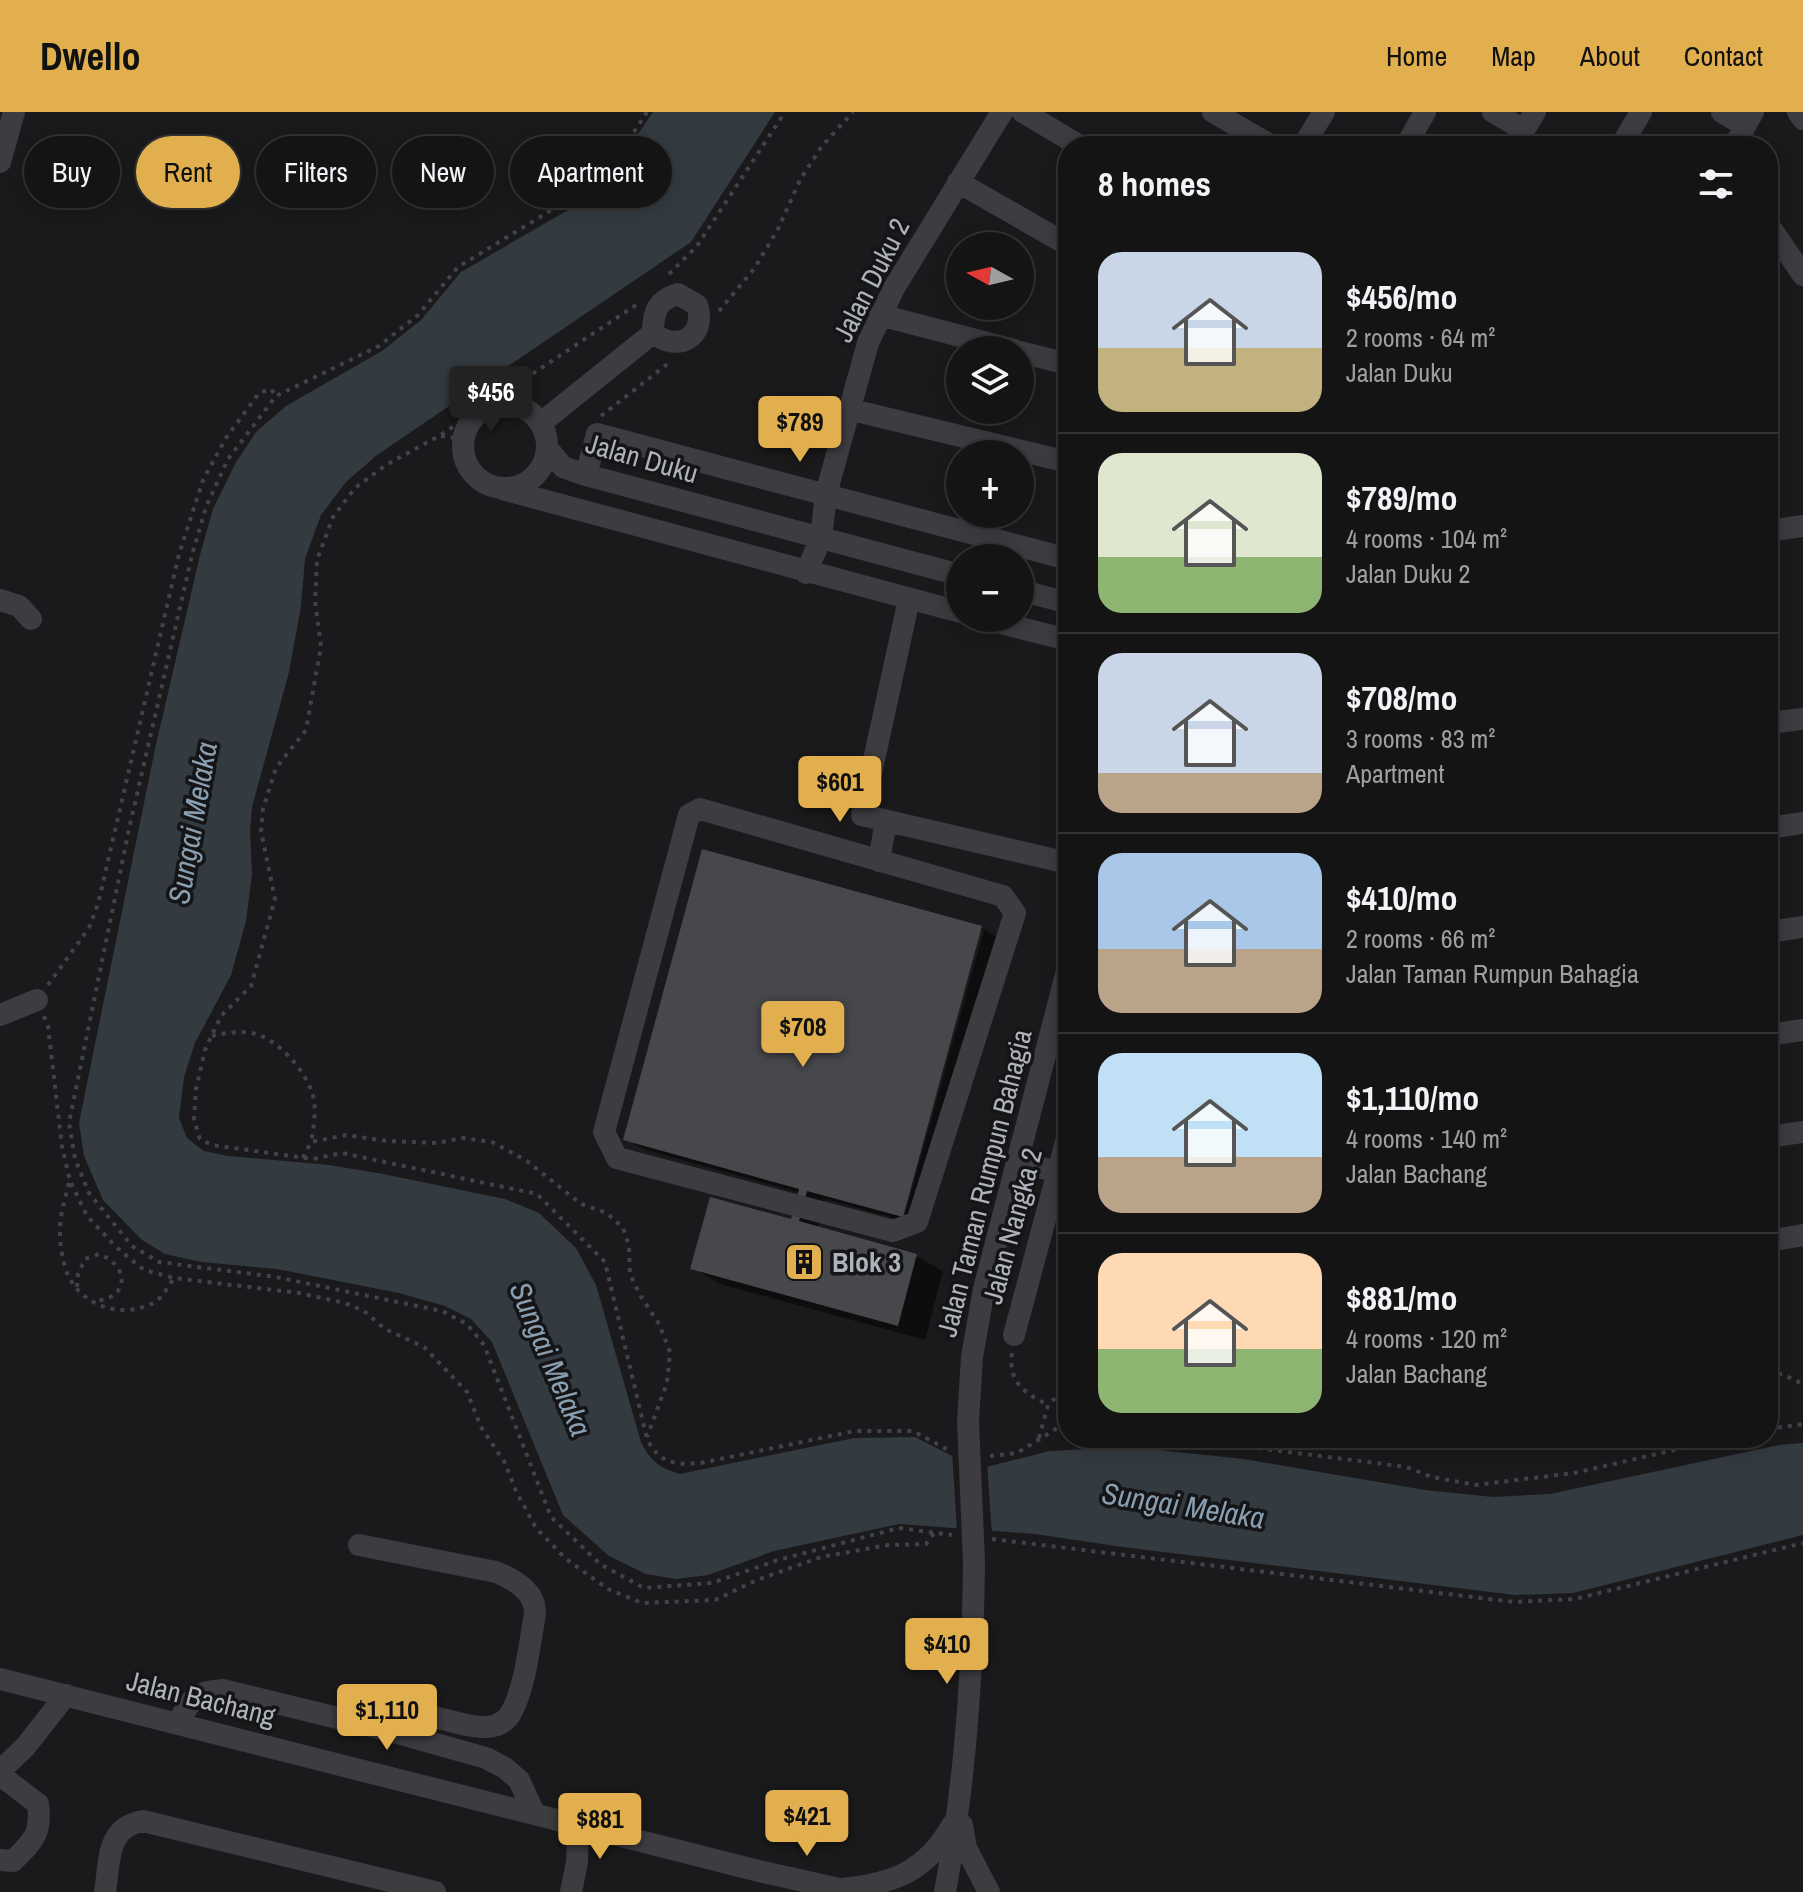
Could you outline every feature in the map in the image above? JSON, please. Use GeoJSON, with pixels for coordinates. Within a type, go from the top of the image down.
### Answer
{"type":"FeatureCollection","features":[{"type":"Feature","properties":{"kind":"street"},"geometry":{"type":"LineString","coordinates":[[0,162],[14,112]]}},
{"type":"Feature","properties":{"kind":"street","name":"Jalan Duku 2"},"geometry":{"type":"LineString","coordinates":[[806,573],[821,538],[826,494],[868,343],[880,315],[1002,112]]}},
{"type":"Feature","properties":{"kind":"street"},"geometry":{"type":"LineString","coordinates":[[1023,112],[1063,136]]}},
{"type":"Feature","properties":{"kind":"street"},"geometry":{"type":"LineString","coordinates":[[1213,112],[1255,136]]}},
{"type":"Feature","properties":{"kind":"street"},"geometry":{"type":"LineString","coordinates":[[1309,136],[1324,112]]}},
{"type":"Feature","properties":{"kind":"street"},"geometry":{"type":"LineString","coordinates":[[1412,136],[1425,112]]}},
{"type":"Feature","properties":{"kind":"street"},"geometry":{"type":"LineString","coordinates":[[1493,112],[1524,129]]}},
{"type":"Feature","properties":{"kind":"street"},"geometry":{"type":"LineString","coordinates":[[1627,136],[1641,112]]}},
{"type":"Feature","properties":{"kind":"street"},"geometry":{"type":"LineString","coordinates":[[1722,112],[1744,128]]}},
{"type":"Feature","properties":{"kind":"street"},"geometry":{"type":"LineString","coordinates":[[1798,112],[1803,119]]}},
{"type":"Feature","properties":{"kind":"street"},"geometry":{"type":"LineString","coordinates":[[958,182],[1058,239]]}},
{"type":"Feature","properties":{"kind":"street"},"geometry":{"type":"LineString","coordinates":[[1778,239],[1803,275]]}},
{"type":"Feature","properties":{"kind":"street"},"geometry":{"type":"LineString","coordinates":[[880,315],[960,336]]}},
{"type":"Feature","properties":{"kind":"street"},"geometry":{"type":"LineString","coordinates":[[541,423],[653,333]]}},
{"type":"Feature","properties":{"kind":"street"},"geometry":{"type":"LineString","coordinates":[[1034,356],[1058,362]]}},
{"type":"Feature","properties":{"kind":"street"},"geometry":{"type":"LineString","coordinates":[[502,489],[515,489],[538,474],[548,449],[541,423],[532,413],[504,403],[478,414],[468,425],[464,439],[464,454],[469,467],[477,478],[488,485],[502,489],[806,573],[946,608]]}},
{"type":"Feature","properties":{"kind":"street"},"geometry":{"type":"LineString","coordinates":[[848,409],[1058,460]]}},
{"type":"Feature","properties":{"kind":"street"},"geometry":{"type":"LineString","coordinates":[[586,475],[597,434],[1058,556]]}},
{"type":"Feature","properties":{"kind":"street","name":"Jalan Duku"},"geometry":{"type":"LineString","coordinates":[[548,449],[563,467],[586,475],[946,571]]}},
{"type":"Feature","properties":{"kind":"street"},"geometry":{"type":"LineString","coordinates":[[1778,530],[1803,526]]}},
{"type":"Feature","properties":{"kind":"street"},"geometry":{"type":"LineString","coordinates":[[1034,594],[1058,600]]}},
{"type":"Feature","properties":{"kind":"street"},"geometry":{"type":"LineString","coordinates":[[855,854],[909,599]]}},
{"type":"Feature","properties":{"kind":"street"},"geometry":{"type":"LineString","coordinates":[[0,600],[19,606],[31,619]]}},
{"type":"Feature","properties":{"kind":"street"},"geometry":{"type":"LineString","coordinates":[[1034,631],[1058,637]]}},
{"type":"Feature","properties":{"kind":"street"},"geometry":{"type":"LineString","coordinates":[[1778,722],[1803,719]]}},
{"type":"Feature","properties":{"kind":"street"},"geometry":{"type":"LineString","coordinates":[[700,809],[855,854],[1003,896],[1015,913],[917,1222],[893,1231],[617,1158],[604,1132],[689,815],[700,809]]}},
{"type":"Feature","properties":{"kind":"street"},"geometry":{"type":"LineString","coordinates":[[862,815],[1058,861]]}},
{"type":"Feature","properties":{"kind":"street"},"geometry":{"type":"LineString","coordinates":[[879,861],[886,821]]}},
{"type":"Feature","properties":{"kind":"street"},"geometry":{"type":"LineString","coordinates":[[1778,827],[1803,823]]}},
{"type":"Feature","properties":{"kind":"street"},"geometry":{"type":"LineString","coordinates":[[1778,931],[1803,927]]}},
{"type":"Feature","properties":{"kind":"street"},"geometry":{"type":"LineString","coordinates":[[0,1015],[37,1000]]}},
{"type":"Feature","properties":{"kind":"street","name":"Jalan Taman Rumpun Bahagia"},"geometry":{"type":"LineString","coordinates":[[945,1892],[960,1812],[972,1658],[974,1562],[968,1421],[972,1357],[984,1289],[1058,1005]]}},
{"type":"Feature","properties":{"kind":"street"},"geometry":{"type":"LineString","coordinates":[[1778,1034],[1803,1030]]}},
{"type":"Feature","properties":{"kind":"street"},"geometry":{"type":"LineString","coordinates":[[1778,1136],[1803,1132]]}},
{"type":"Feature","properties":{"kind":"street"},"geometry":{"type":"LineString","coordinates":[[1017,1161],[1058,1172]]}},
{"type":"Feature","properties":{"kind":"street","name":"Jalan Nangka 2"},"geometry":{"type":"LineString","coordinates":[[1014,1335],[1058,1190]]}},
{"type":"Feature","properties":{"kind":"street"},"geometry":{"type":"LineString","coordinates":[[1778,1239],[1803,1235]]}},
{"type":"Feature","properties":{"kind":"street"},"geometry":{"type":"LineString","coordinates":[[359,1545],[496,1572],[516,1581],[531,1594],[536,1612],[512,1712],[499,1725],[485,1728],[411,1713],[394,1717],[383,1729]]}},
{"type":"Feature","properties":{"kind":"street","name":"Jalan Bachang"},"geometry":{"type":"LineString","coordinates":[[0,1679],[847,1891]]}},
{"type":"Feature","properties":{"kind":"street"},"geometry":{"type":"LineString","coordinates":[[178,1723],[190,1700],[204,1691],[223,1690],[383,1729],[486,1758],[505,1768],[519,1780],[534,1813]]}},
{"type":"Feature","properties":{"kind":"street"},"geometry":{"type":"LineString","coordinates":[[0,1860],[13,1861],[33,1841],[40,1824],[38,1804],[0,1773],[26,1746],[66,1695]]}},
{"type":"Feature","properties":{"kind":"street"},"geometry":{"type":"LineString","coordinates":[[847,1891],[893,1881],[916,1868],[940,1844],[960,1812]]}},
{"type":"Feature","properties":{"kind":"street"},"geometry":{"type":"LineString","coordinates":[[960,1812],[966,1848],[989,1892]]}},
{"type":"Feature","properties":{"kind":"street"},"geometry":{"type":"LineString","coordinates":[[105,1892],[113,1845],[119,1831],[128,1823],[143,1821],[435,1892]]}},
{"type":"Feature","properties":{"kind":"street"},"geometry":{"type":"LineString","coordinates":[[571,1892],[577,1862],[578,1824]]}},
{"type":"Feature","properties":{"kind":"path"},"geometry":{"type":"LineString","coordinates":[[647,112],[617,158],[581,192],[458,267],[418,315],[379,346],[276,396],[228,459],[206,507],[192,555],[129,829],[69,1123],[75,1159],[89,1193],[132,1246],[159,1262],[306,1283],[442,1311],[467,1324],[484,1345],[551,1517],[600,1564],[644,1588],[712,1583],[778,1560],[899,1528],[956,1536]]}},
{"type":"Feature","properties":{"kind":"path"},"geometry":{"type":"LineString","coordinates":[[668,275],[697,246],[785,112]]}},
{"type":"Feature","properties":{"kind":"path"},"geometry":{"type":"LineString","coordinates":[[639,304],[439,436],[386,465],[355,488],[333,517],[317,560],[315,601],[321,646],[306,730],[276,768],[263,809],[261,831],[275,899],[251,986],[221,1016],[205,1050],[196,1089],[194,1120],[200,1139],[212,1145],[313,1159],[342,1153],[537,1194],[605,1262],[647,1439],[654,1453],[663,1459],[681,1465],[701,1463],[855,1431],[913,1431],[949,1451]]}},
{"type":"Feature","properties":{"kind":"path"},"geometry":{"type":"LineString","coordinates":[[276,396],[271,389],[259,393],[226,438],[203,480],[179,554],[98,904],[89,928],[37,1000],[48,1026],[62,1147],[70,1181],[87,1216],[116,1247],[144,1270],[174,1278],[299,1293],[345,1303],[364,1311],[385,1329],[424,1347],[467,1392],[481,1427],[505,1463],[536,1528],[566,1559],[608,1589],[642,1603],[715,1600],[757,1580],[821,1557],[888,1545],[926,1544],[934,1533]]}},
{"type":"Feature","properties":{"kind":"path"},"geometry":{"type":"LineString","coordinates":[[439,436],[464,439]]}},
{"type":"Feature","properties":{"kind":"path"},"geometry":{"type":"LineString","coordinates":[[212,1036],[232,1032],[255,1034],[284,1051],[299,1069],[312,1092],[315,1121],[311,1142],[303,1158]]}},
{"type":"Feature","properties":{"kind":"path"},"geometry":{"type":"LineString","coordinates":[[311,1142],[346,1135],[387,1141],[436,1143],[463,1138],[492,1142],[527,1161],[581,1204],[607,1213],[623,1228],[629,1246],[630,1274],[659,1324],[670,1352],[667,1383],[647,1439]]}},
{"type":"Feature","properties":{"kind":"path"},"geometry":{"type":"LineString","coordinates":[[70,1181],[59,1218],[59,1232],[66,1270],[77,1290],[101,1306],[126,1312],[157,1301],[174,1278]]}},
{"type":"Feature","properties":{"kind":"path"},"geometry":{"type":"LineString","coordinates":[[77,1290],[78,1274],[85,1259],[99,1254],[114,1260],[122,1274],[118,1292],[109,1300],[94,1301]]}},
{"type":"Feature","properties":{"kind":"path"},"geometry":{"type":"LineString","coordinates":[[1014,1335],[1010,1366],[1023,1392],[1048,1405]]}},
{"type":"Feature","properties":{"kind":"path"},"geometry":{"type":"LineString","coordinates":[[1778,1374],[1803,1384]]}},
{"type":"Feature","properties":{"kind":"path"},"geometry":{"type":"LineString","coordinates":[[1038,1439],[1048,1405],[1058,1396]]}},
{"type":"Feature","properties":{"kind":"path"},"geometry":{"type":"LineString","coordinates":[[1778,1428],[1803,1424]]}},
{"type":"Feature","properties":{"kind":"path"},"geometry":{"type":"LineString","coordinates":[[984,1457],[1017,1453],[1058,1428]]}},
{"type":"Feature","properties":{"kind":"path"},"geometry":{"type":"LineString","coordinates":[[1257,1448],[1406,1467],[1432,1477],[1476,1485],[1574,1473],[1683,1448]]}},
{"type":"Feature","properties":{"kind":"path"},"geometry":{"type":"LineString","coordinates":[[999,1540],[1514,1602],[1575,1599],[1803,1543]]}},
{"type":"Feature","properties":{"kind":"water","name":"Sungai Melaka"},"geometry":{"type":"Polygon","coordinates":[[[653,112],[775,112],[691,242],[377,455],[346,482],[321,515],[305,559],[301,606],[289,672],[252,807],[252,874],[246,921],[231,975],[195,1043],[184,1077],[179,1118],[187,1138],[204,1151],[383,1174],[505,1199],[539,1213],[576,1248],[596,1285],[641,1442],[648,1455],[680,1474],[854,1438],[915,1437],[978,1469],[1050,1451],[1139,1448],[1244,1459],[1425,1490],[1493,1497],[1550,1494],[1765,1448],[1778,1448],[1779,1445],[1803,1443],[1803,1535],[1573,1593],[1515,1595],[1035,1534],[899,1524],[774,1551],[708,1575],[676,1579],[646,1574],[609,1556],[563,1515],[492,1342],[471,1319],[445,1306],[399,1293],[277,1269],[201,1262],[165,1254],[142,1240],[103,1200],[84,1156],[79,1123],[155,749],[213,509],[235,464],[256,432],[286,406],[382,351],[421,320],[461,272],[572,208],[672,208],[672,136],[637,136],[653,112]]]}},
{"type":"Feature","properties":{"kind":"pier"},"geometry":{"type":"Polygon","coordinates":[[[952,1451],[979,1465],[987,1463],[992,1534],[957,1532],[952,1451]]]}},
{"type":"Feature","properties":{"kind":"building"},"geometry":{"type":"Polygon","coordinates":[[[702,849],[982,926],[903,1217],[807,1191],[799,1221],[917,1254],[898,1326],[690,1269],[710,1197],[791,1219],[799,1189],[623,1140],[702,849]]]}},
{"type":"Feature","properties":{"kind":"place","name":"Blok 3"},"geometry":{"type":"Point","coordinates":[804,1262]}}]}
